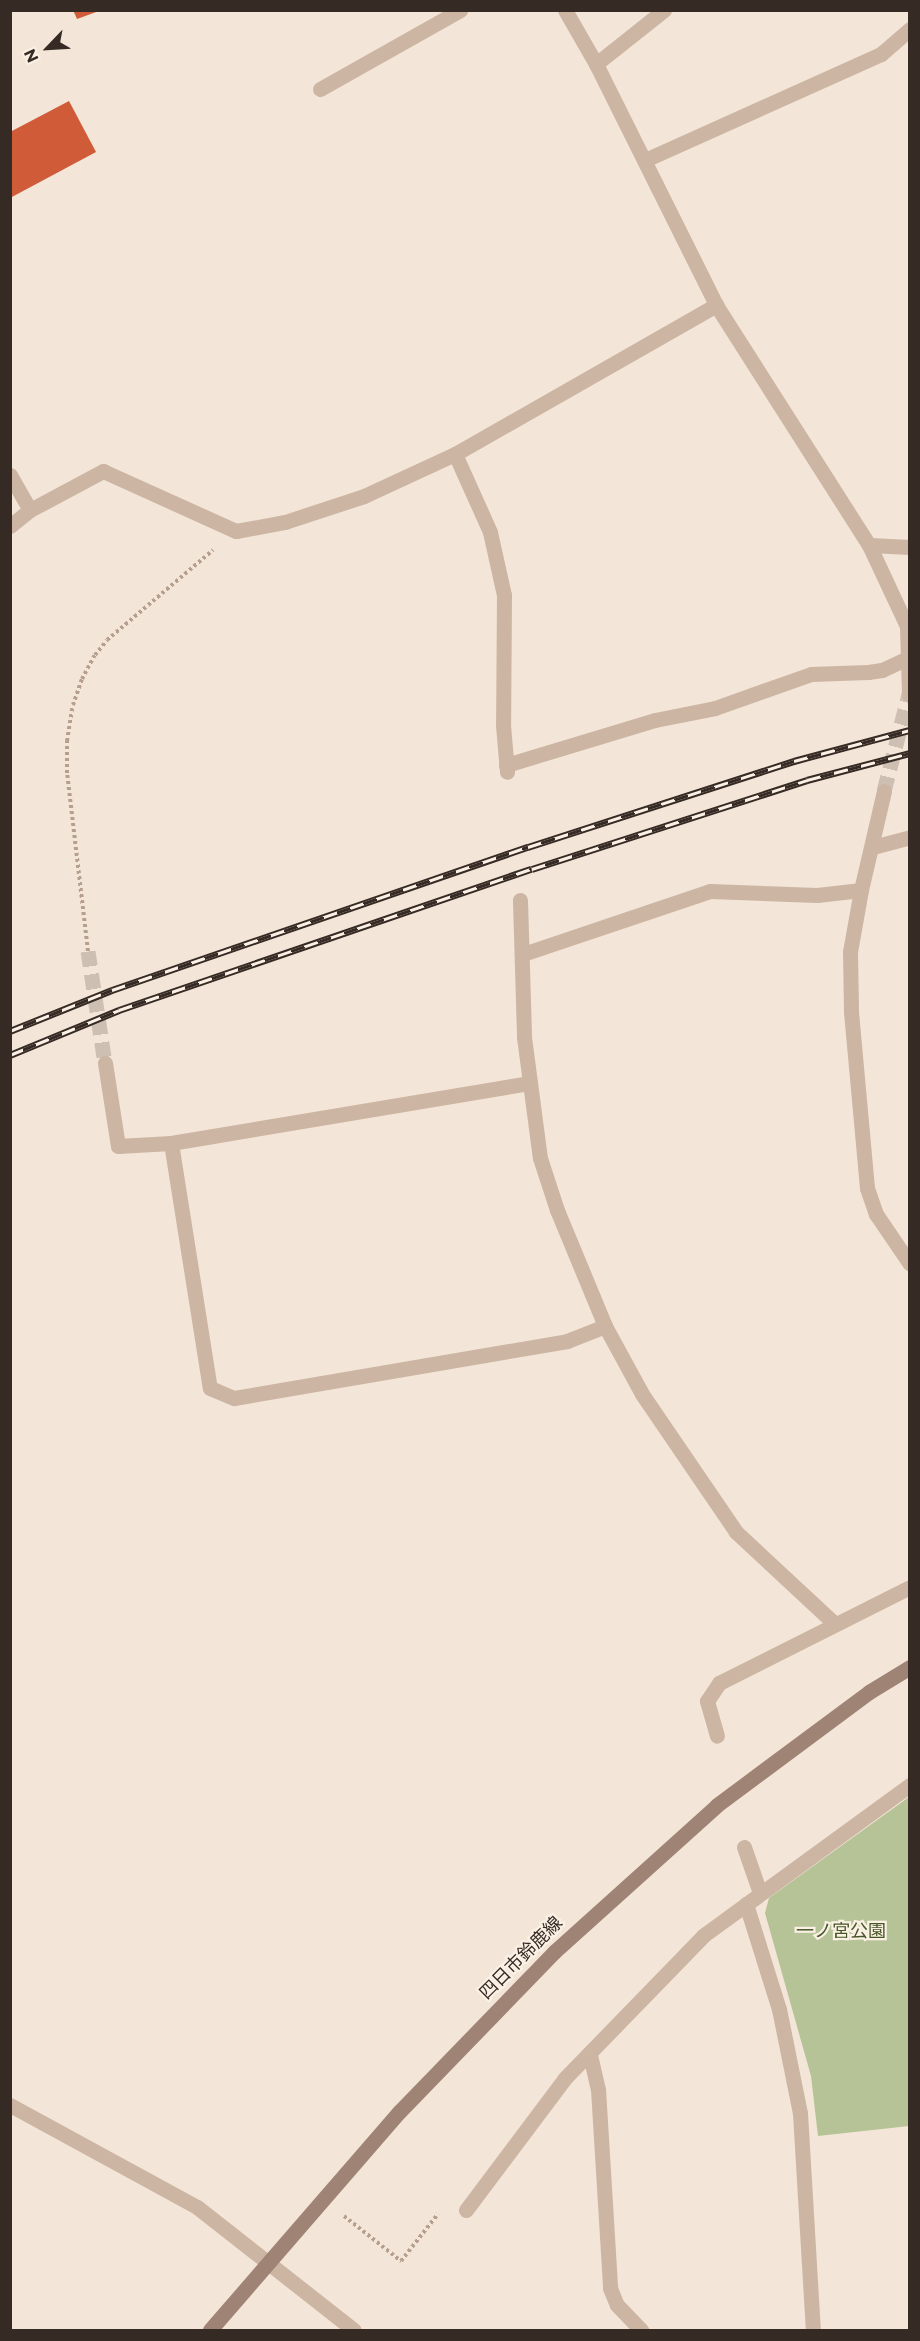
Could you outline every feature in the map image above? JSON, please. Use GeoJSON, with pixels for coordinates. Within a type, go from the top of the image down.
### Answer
{"type":"FeatureCollection","features":[{"type":"Feature","properties":{"kind":"main road","name":"四日市鈴鹿線"},"geometry":{"type":"LineString","coordinates":[[210,2331],[322,2198],[399,2112],[491,2015],[634,1877],[717,1805],[869,1692],[909,1667]]}},
{"type":"Feature","properties":{"kind":"street"},"geometry":{"type":"LineString","coordinates":[[320,89],[460,10]]}},
{"type":"Feature","properties":{"kind":"street"},"geometry":{"type":"LineString","coordinates":[[565,10],[596,64],[716,305],[869,545],[907,626],[909,694]]}},
{"type":"Feature","properties":{"kind":"street"},"geometry":{"type":"LineString","coordinates":[[596,64],[664,10]]}},
{"type":"Feature","properties":{"kind":"street"},"geometry":{"type":"LineString","coordinates":[[645,160],[881,54],[909,29]]}},
{"type":"Feature","properties":{"kind":"street"},"geometry":{"type":"LineString","coordinates":[[10,526],[30,510],[103,471],[236,531],[285,522],[364,496],[455,454],[716,305]]}},
{"type":"Feature","properties":{"kind":"street"},"geometry":{"type":"LineString","coordinates":[[455,454],[490,532],[504,595],[503,725],[506,769],[655,720],[715,708],[811,674],[882,670],[908,658]]}},
{"type":"Feature","properties":{"kind":"street"},"geometry":{"type":"LineString","coordinates":[[10,475],[30,510]]}},
{"type":"Feature","properties":{"kind":"street"},"geometry":{"type":"LineString","coordinates":[[869,545],[909,547]]}},
{"type":"Feature","properties":{"kind":"street"},"geometry":{"type":"LineString","coordinates":[[884,791],[873,847],[861,890],[850,952],[851,1002],[865,1178],[876,1214],[909,1264]]}},
{"type":"Feature","properties":{"kind":"street"},"geometry":{"type":"LineString","coordinates":[[873,847],[909,837]]}},
{"type":"Feature","properties":{"kind":"street"},"geometry":{"type":"LineString","coordinates":[[523,954],[710,891],[818,895],[861,890]]}},
{"type":"Feature","properties":{"kind":"street"},"geometry":{"type":"LineString","coordinates":[[520,900],[524,1037],[540,1158],[557,1210],[605,1326],[642,1394],[736,1532],[834,1623]]}},
{"type":"Feature","properties":{"kind":"street"},"geometry":{"type":"LineString","coordinates":[[105,1063],[118,1146],[171,1143],[530,1083]]}},
{"type":"Feature","properties":{"kind":"street"},"geometry":{"type":"LineString","coordinates":[[171,1143],[210,1388],[234,1398],[567,1341],[605,1326]]}},
{"type":"Feature","properties":{"kind":"street"},"geometry":{"type":"LineString","coordinates":[[717,1736],[707,1701],[719,1683],[909,1587]]}},
{"type":"Feature","properties":{"kind":"street"},"geometry":{"type":"LineString","coordinates":[[466,2210],[565,2078],[590,2055],[704,1935],[909,1785]]}},
{"type":"Feature","properties":{"kind":"street"},"geometry":{"type":"LineString","coordinates":[[744,1847],[760,1893]]}},
{"type":"Feature","properties":{"kind":"street"},"geometry":{"type":"LineString","coordinates":[[746,1904],[780,2009],[800,2113],[813,2331]]}},
{"type":"Feature","properties":{"kind":"street"},"geometry":{"type":"LineString","coordinates":[[590,2055],[598,2089],[610,2288],[617,2305],[641,2331]]}},
{"type":"Feature","properties":{"kind":"street"},"geometry":{"type":"LineString","coordinates":[[10,2105],[197,2207],[354,2331]]}},
{"type":"Feature","properties":{"kind":"path"},"geometry":{"type":"LineString","coordinates":[[88,951],[67,773],[67,741],[80,687],[95,655],[107,640],[236,531]]}},
{"type":"Feature","properties":{"kind":"path"},"geometry":{"type":"LineString","coordinates":[[322,2198],[401,2261],[450,2199],[466,2210]]}},
{"type":"Feature","properties":{"kind":"green space","name":"一ノ宮公園"},"geometry":{"type":"Polygon","coordinates":[[[909,1797],[909,2126],[818,2136],[811,2076],[765,1913],[769,1898],[909,1797]]]}},
{"type":"Feature","properties":{"kind":"building"},"geometry":{"type":"Polygon","coordinates":[[[73,10],[99,10],[99,11],[77,19],[73,10]]]}},
{"type":"Feature","properties":{"kind":"building"},"geometry":{"type":"Polygon","coordinates":[[[69,101],[96,152],[10,198],[10,132],[69,101]]]}},
{"type":"Feature","properties":{"kind":"tunnel"},"geometry":{"type":"LineString","coordinates":[[884,791],[909,694]]}},
{"type":"Feature","properties":{"kind":"tunnel"},"geometry":{"type":"LineString","coordinates":[[88,951],[105,1063]]}},
{"type":"Feature","properties":{"kind":"railway"},"geometry":{"type":"LineString","coordinates":[[10,1031],[112,990],[528,847],[794,761],[910,730]]}},
{"type":"Feature","properties":{"kind":"railway"},"geometry":{"type":"LineString","coordinates":[[10,1055],[119,1010],[532,869],[807,780],[910,753]]}}]}
